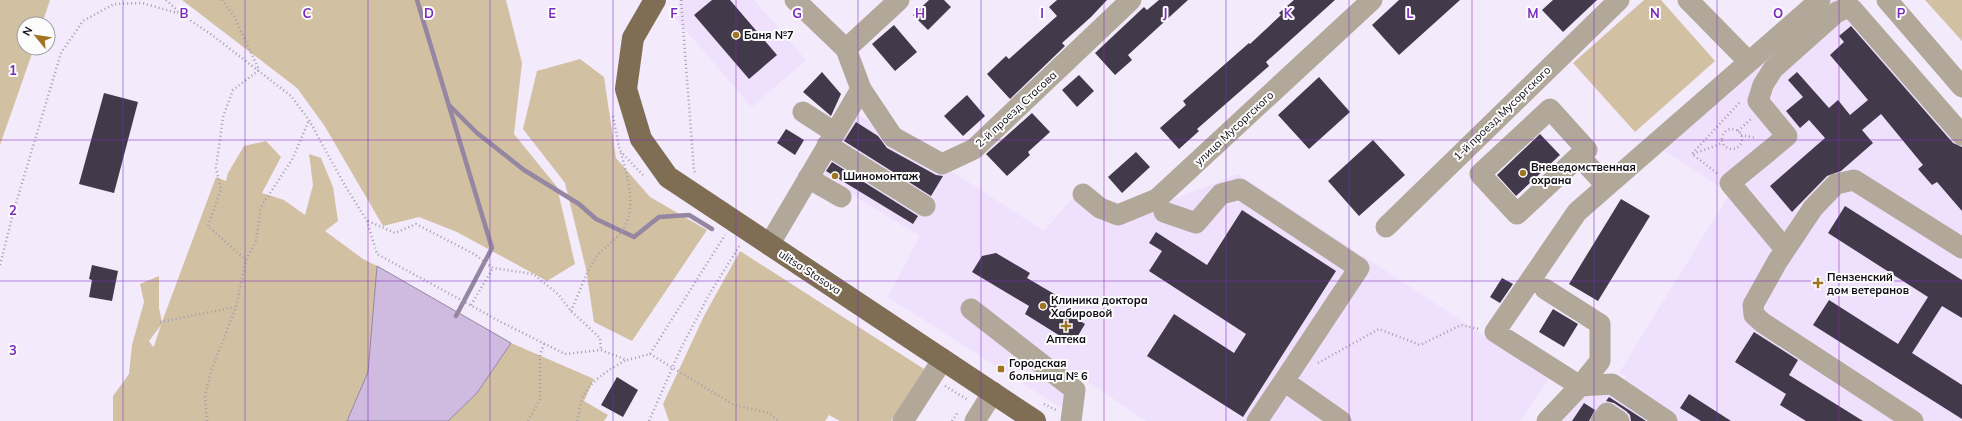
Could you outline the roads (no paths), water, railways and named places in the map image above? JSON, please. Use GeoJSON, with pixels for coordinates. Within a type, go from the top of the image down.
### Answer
{"type":"FeatureCollection","features":[{"type":"Feature","properties":{"kind":"main road","name":"ulitsa Stasova"},"geometry":{"type":"LineString","coordinates":[[655,0],[633,38],[626,89],[641,140],[668,177],[993,392],[1036,411]]}},
{"type":"Feature","properties":{"kind":"street"},"geometry":{"type":"LineString","coordinates":[[769,245],[860,90],[846,48],[795,0]]}},
{"type":"Feature","properties":{"kind":"street"},"geometry":{"type":"LineString","coordinates":[[846,48],[899,0]]}},
{"type":"Feature","properties":{"kind":"street","name":"2-й проезд Стасова"},"geometry":{"type":"LineString","coordinates":[[860,90],[893,137],[942,164],[974,149],[1131,0]]}},
{"type":"Feature","properties":{"kind":"street","name":"улица Мусоргского"},"geometry":{"type":"LineString","coordinates":[[1083,194],[1100,208],[1118,215],[1157,199],[1372,0]]}},
{"type":"Feature","properties":{"kind":"street","name":"1-й проезд Мусоргского"},"geometry":{"type":"LineString","coordinates":[[1386,227],[1619,0]]}},
{"type":"Feature","properties":{"kind":"street"},"geometry":{"type":"LineString","coordinates":[[1688,0],[1749,62]]}},
{"type":"Feature","properties":{"kind":"street"},"geometry":{"type":"LineString","coordinates":[[1667,421],[1612,384],[1580,386],[1495,332],[1577,212],[1606,185],[1820,0]]}},
{"type":"Feature","properties":{"kind":"street"},"geometry":{"type":"LineString","coordinates":[[1887,0],[1962,87]]}},
{"type":"Feature","properties":{"kind":"street"},"geometry":{"type":"LineString","coordinates":[[1785,250],[1730,183],[1787,136],[1758,102],[1763,85],[1772,69],[1837,12],[1844,8],[1852,9],[1962,135]]}},
{"type":"Feature","properties":{"kind":"street"},"geometry":{"type":"LineString","coordinates":[[1550,109],[1587,150],[1580,156],[1517,214],[1480,174],[1550,109]]}},
{"type":"Feature","properties":{"kind":"street"},"geometry":{"type":"LineString","coordinates":[[803,112],[831,139],[925,206]]}},
{"type":"Feature","properties":{"kind":"street"},"geometry":{"type":"LineString","coordinates":[[1580,156],[1606,185]]}},
{"type":"Feature","properties":{"kind":"street"},"geometry":{"type":"LineString","coordinates":[[808,178],[840,197]]}},
{"type":"Feature","properties":{"kind":"street"},"geometry":{"type":"LineString","coordinates":[[1913,421],[1763,323],[1754,315],[1753,305],[1785,250],[1813,208],[1836,184],[1854,180],[1962,248]]}},
{"type":"Feature","properties":{"kind":"street"},"geometry":{"type":"LineString","coordinates":[[1164,212],[1196,223],[1221,194],[1240,189],[1359,268],[1257,421]]}},
{"type":"Feature","properties":{"kind":"street"},"geometry":{"type":"LineString","coordinates":[[1544,289],[1600,324],[1600,360],[1580,386],[1547,421]]}},
{"type":"Feature","properties":{"kind":"street"},"geometry":{"type":"LineString","coordinates":[[971,309],[1075,390],[1072,419]]}},
{"type":"Feature","properties":{"kind":"street"},"geometry":{"type":"LineString","coordinates":[[903,421],[943,359]]}},
{"type":"Feature","properties":{"kind":"street"},"geometry":{"type":"LineString","coordinates":[[1284,381],[1341,421]]}},
{"type":"Feature","properties":{"kind":"street"},"geometry":{"type":"LineString","coordinates":[[975,421],[993,392]]}},
{"type":"Feature","properties":{"kind":"street"},"geometry":{"type":"LineString","coordinates":[[1601,421],[1607,413],[1619,421]]}},
{"type":"Feature","properties":{"kind":"waterway"},"geometry":{"type":"LineString","coordinates":[[417,0],[492,248],[456,316]]}},
{"type":"Feature","properties":{"kind":"waterway"},"geometry":{"type":"LineString","coordinates":[[449,105],[477,133],[524,170],[579,204],[596,219],[634,237],[659,217],[689,215],[712,229]]}},
{"type":"Feature","properties":{"kind":"place","name":"Баня №7"},"geometry":{"type":"Point","coordinates":[736,35]}},
{"type":"Feature","properties":{"kind":"place","name":"Вневедомственная охрана"},"geometry":{"type":"Point","coordinates":[1523,173]}},
{"type":"Feature","properties":{"kind":"place","name":"Шиномонтаж"},"geometry":{"type":"Point","coordinates":[835,176]}},
{"type":"Feature","properties":{"kind":"place","name":"Пензенский дом ветеранов"},"geometry":{"type":"Point","coordinates":[1818,283]}},
{"type":"Feature","properties":{"kind":"place","name":"Клиника доктора Хабировой"},"geometry":{"type":"Point","coordinates":[1043,306]}},
{"type":"Feature","properties":{"kind":"place","name":"Аптека"},"geometry":{"type":"Point","coordinates":[1066,326]}},
{"type":"Feature","properties":{"kind":"place","name":"Городская больница № 6"},"geometry":{"type":"Point","coordinates":[1001,369]}}]}
